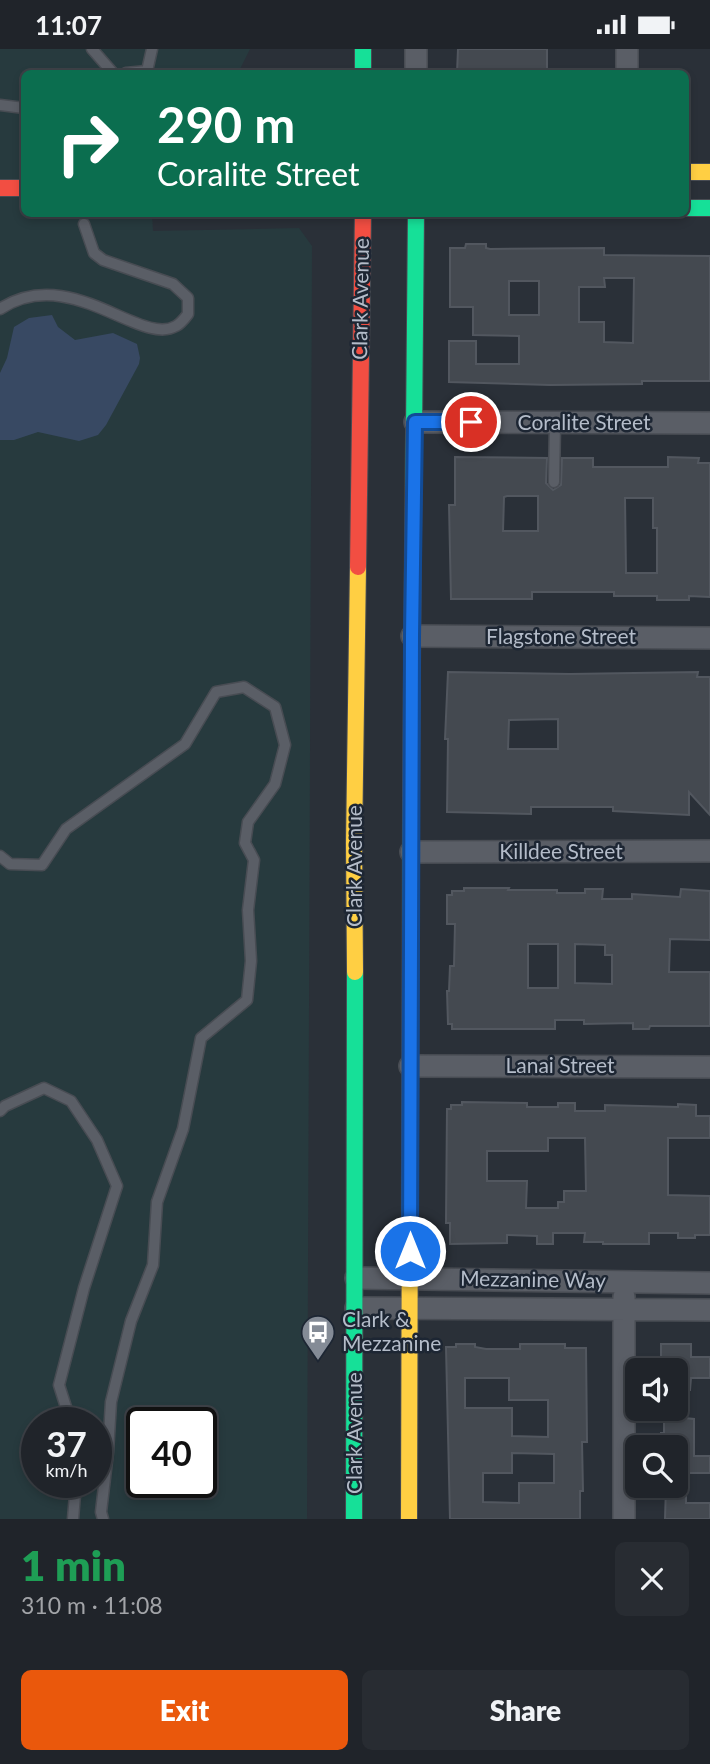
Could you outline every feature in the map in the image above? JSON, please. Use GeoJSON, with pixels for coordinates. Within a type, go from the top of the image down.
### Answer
{"type":"FeatureCollection","features":[{"type":"Feature","properties":{"kind":"main road"},"geometry":{"type":"LineString","coordinates":[[363,49],[363,70]]}},
{"type":"Feature","properties":{"kind":"main road"},"geometry":{"type":"LineString","coordinates":[[689,172],[710,172]]}},
{"type":"Feature","properties":{"kind":"main road"},"geometry":{"type":"LineString","coordinates":[[0,188],[21,188]]}},
{"type":"Feature","properties":{"kind":"main road"},"geometry":{"type":"LineString","coordinates":[[689,208],[710,208]]}},
{"type":"Feature","properties":{"kind":"main road","name":"Clark Avenue"},"geometry":{"type":"LineString","coordinates":[[354,1519],[354,843],[362,217]]}},
{"type":"Feature","properties":{"kind":"main road"},"geometry":{"type":"LineString","coordinates":[[409,1519],[416,217]]}},
{"type":"Feature","properties":{"kind":"street"},"geometry":{"type":"LineString","coordinates":[[416,49],[416,70]]}},
{"type":"Feature","properties":{"kind":"street"},"geometry":{"type":"LineString","coordinates":[[626,70],[627,49]]}},
{"type":"Feature","properties":{"kind":"street","name":"Coralite Street"},"geometry":{"type":"LineString","coordinates":[[415,422],[710,423]]}},
{"type":"Feature","properties":{"kind":"street","name":"Flagstone Street"},"geometry":{"type":"LineString","coordinates":[[412,636],[710,638]]}},
{"type":"Feature","properties":{"kind":"street","name":"Killdee Street"},"geometry":{"type":"LineString","coordinates":[[411,852],[710,851]]}},
{"type":"Feature","properties":{"kind":"street","name":"Lanai Street"},"geometry":{"type":"LineString","coordinates":[[410,1066],[710,1067]]}},
{"type":"Feature","properties":{"kind":"street","name":"Mezzanine Way"},"geometry":{"type":"LineString","coordinates":[[356,1278],[710,1283]]}},
{"type":"Feature","properties":{"kind":"street"},"geometry":{"type":"LineString","coordinates":[[624,1282],[624,1519]]}},
{"type":"Feature","properties":{"kind":"street","name":"Mezzanine Way"},"geometry":{"type":"LineString","coordinates":[[356,1308],[710,1310]]}},
{"type":"Feature","properties":{"kind":"lane"},"geometry":{"type":"LineString","coordinates":[[92,49],[110,70]]}},
{"type":"Feature","properties":{"kind":"lane"},"geometry":{"type":"LineString","coordinates":[[147,70],[152,49]]}},
{"type":"Feature","properties":{"kind":"lane"},"geometry":{"type":"LineString","coordinates":[[0,105],[21,108]]}},
{"type":"Feature","properties":{"kind":"lane"},"geometry":{"type":"LineString","coordinates":[[0,309],[16,298],[49,293],[85,301],[157,330],[176,327],[188,314],[188,298],[173,284],[103,260],[94,253],[84,224]]}},
{"type":"Feature","properties":{"kind":"lane"},"geometry":{"type":"LineString","coordinates":[[554,482],[555,423]]}},
{"type":"Feature","properties":{"kind":"lane"},"geometry":{"type":"LineString","coordinates":[[0,856],[10,864],[42,865],[66,829],[185,744],[216,692],[244,687],[275,706],[285,745],[275,784],[248,822],[245,843],[254,860],[248,910],[251,961],[247,1000],[201,1038],[183,1129],[157,1202],[153,1265],[131,1321],[111,1402],[101,1512],[103,1519]]}},
{"type":"Feature","properties":{"kind":"lane"},"geometry":{"type":"LineString","coordinates":[[0,1111],[44,1088],[71,1101],[97,1140],[117,1186],[84,1287],[59,1385],[66,1407]]}},
{"type":"Feature","properties":{"kind":"lane"},"geometry":{"type":"LineString","coordinates":[[73,1519],[75,1498]]}},
{"type":"Feature","properties":{"kind":"green space"},"geometry":{"type":"Polygon","coordinates":[[[0,49],[250,49],[240,70],[21,70],[21,217],[152,217],[153,231],[299,228],[312,246],[307,1519],[0,1519],[0,49]]]}},
{"type":"Feature","properties":{"kind":"water"},"geometry":{"type":"Polygon","coordinates":[[[52,315],[58,327],[75,340],[113,333],[137,344],[139,364],[98,435],[79,441],[38,432],[14,440],[0,440],[0,373],[7,358],[14,327],[29,318],[52,315]]]}},
{"type":"Feature","properties":{"kind":"building"},"geometry":{"type":"Polygon","coordinates":[[[458,49],[547,49],[547,70],[457,70],[458,49]]]}},
{"type":"Feature","properties":{"kind":"building"},"geometry":{"type":"Polygon","coordinates":[[[466,244],[486,244],[486,248],[490,249],[604,248],[604,255],[710,256],[710,381],[550,385],[449,382],[449,341],[476,341],[476,364],[519,364],[519,336],[473,335],[473,307],[450,307],[450,248],[465,248],[466,244]],[[604,278],[605,287],[579,287],[579,322],[604,322],[604,342],[633,343],[634,278],[604,278]],[[509,281],[509,315],[539,315],[539,281],[509,281]]]}},
{"type":"Feature","properties":{"kind":"building"},"geometry":{"type":"Polygon","coordinates":[[[455,457],[547,458],[546,483],[553,490],[561,485],[562,458],[593,458],[593,467],[668,467],[668,457],[699,458],[698,463],[710,463],[710,597],[689,596],[689,600],[657,600],[657,596],[614,596],[614,592],[532,592],[532,599],[451,599],[449,505],[455,505],[455,457]],[[538,496],[504,497],[503,531],[538,531],[538,496]],[[625,498],[626,573],[657,573],[657,528],[653,528],[653,498],[625,498]]]}},
{"type":"Feature","properties":{"kind":"building"},"geometry":{"type":"Polygon","coordinates":[[[448,672],[698,672],[697,677],[710,677],[710,815],[689,792],[689,815],[613,811],[613,807],[531,807],[531,814],[447,812],[448,739],[445,739],[448,672]],[[558,719],[509,720],[508,749],[558,749],[558,719]]]}},
{"type":"Feature","properties":{"kind":"building"},"geometry":{"type":"Polygon","coordinates":[[[464,888],[509,888],[508,890],[585,893],[585,889],[603,889],[602,899],[632,899],[632,894],[680,897],[681,889],[710,891],[710,940],[670,939],[669,972],[710,972],[710,1026],[650,1026],[649,1029],[633,1029],[633,1023],[584,1024],[584,1020],[555,1020],[555,1029],[452,1029],[452,1024],[448,1024],[447,991],[450,966],[454,966],[455,924],[447,924],[447,895],[452,895],[452,891],[464,891],[464,888]],[[528,944],[528,988],[558,988],[558,944],[528,944]],[[575,944],[575,983],[612,984],[612,955],[605,955],[605,945],[575,944]]]}},
{"type":"Feature","properties":{"kind":"building"},"geometry":{"type":"Polygon","coordinates":[[[462,1102],[527,1103],[527,1107],[558,1107],[558,1103],[575,1103],[575,1111],[605,1111],[605,1105],[696,1105],[696,1116],[710,1116],[710,1138],[668,1138],[668,1195],[710,1196],[710,1235],[678,1238],[678,1233],[649,1233],[649,1244],[603,1244],[584,1242],[585,1233],[553,1233],[553,1244],[537,1244],[537,1236],[507,1235],[507,1243],[450,1244],[450,1223],[446,1223],[447,1109],[451,1109],[451,1105],[462,1105],[462,1102]],[[548,1138],[548,1151],[487,1151],[487,1181],[527,1181],[526,1208],[558,1208],[558,1202],[564,1202],[564,1191],[586,1191],[585,1138],[548,1138]]]}},
{"type":"Feature","properties":{"kind":"building"},"geometry":{"type":"Polygon","coordinates":[[[456,1344],[475,1344],[475,1347],[486,1349],[520,1349],[520,1344],[565,1344],[565,1348],[586,1348],[587,1442],[582,1442],[583,1491],[580,1491],[580,1519],[450,1519],[446,1347],[456,1347],[456,1344]],[[465,1378],[465,1408],[512,1408],[512,1436],[548,1437],[548,1400],[509,1400],[509,1378],[465,1378]],[[512,1453],[512,1473],[483,1473],[483,1502],[519,1503],[519,1483],[554,1483],[554,1454],[512,1453]]]}},
{"type":"Feature","properties":{"kind":"building"},"geometry":{"type":"Polygon","coordinates":[[[661,1344],[691,1344],[691,1357],[710,1357],[710,1378],[691,1378],[688,1390],[688,1358],[661,1358],[661,1344]]]}},
{"type":"Feature","properties":{"kind":"building"},"geometry":{"type":"Polygon","coordinates":[[[694,1419],[694,1456],[710,1456],[710,1473],[688,1473],[688,1435],[661,1435],[664,1433],[664,1421],[694,1419]]]}},
{"type":"Feature","properties":{"kind":"building"},"geometry":{"type":"Polygon","coordinates":[[[666,1498],[686,1498],[686,1503],[710,1503],[710,1519],[665,1519],[666,1498]]]}},
{"type":"Feature","properties":{"kind":"traffic: fast"},"geometry":{"type":"LineString","coordinates":[[363,49],[363,70]]}},
{"type":"Feature","properties":{"kind":"traffic: fast"},"geometry":{"type":"LineString","coordinates":[[689,208],[710,208]]}},
{"type":"Feature","properties":{"kind":"traffic: fast"},"geometry":{"type":"LineString","coordinates":[[413,541],[416,217]]}},
{"type":"Feature","properties":{"kind":"traffic: fast"},"geometry":{"type":"LineString","coordinates":[[410,1155],[411,796]]}},
{"type":"Feature","properties":{"kind":"traffic: fast"},"geometry":{"type":"LineString","coordinates":[[354,1519],[355,972]]}},
{"type":"Feature","properties":{"kind":"traffic: slow"},"geometry":{"type":"LineString","coordinates":[[689,172],[710,172]]}},
{"type":"Feature","properties":{"kind":"traffic: slow"},"geometry":{"type":"LineString","coordinates":[[355,972],[358,567]]}},
{"type":"Feature","properties":{"kind":"traffic: slow"},"geometry":{"type":"LineString","coordinates":[[409,1519],[410,1155]]}},
{"type":"Feature","properties":{"kind":"traffic: jam"},"geometry":{"type":"LineString","coordinates":[[0,188],[21,188]]}},
{"type":"Feature","properties":{"kind":"traffic: jam"},"geometry":{"type":"LineString","coordinates":[[358,567],[363,217]]}},
{"type":"Feature","properties":{"kind":"traffic: jam"},"geometry":{"type":"LineString","coordinates":[[411,796],[413,541]]}},
{"type":"Feature","properties":{"kind":"place","name":"Clark & Mezzanine"},"geometry":{"type":"Point","coordinates":[318,1362]}},
{"type":"Feature","properties":{"kind":"route"},"geometry":{"type":"LineString","coordinates":[[410,1251],[415,422],[471,422]]}}]}
